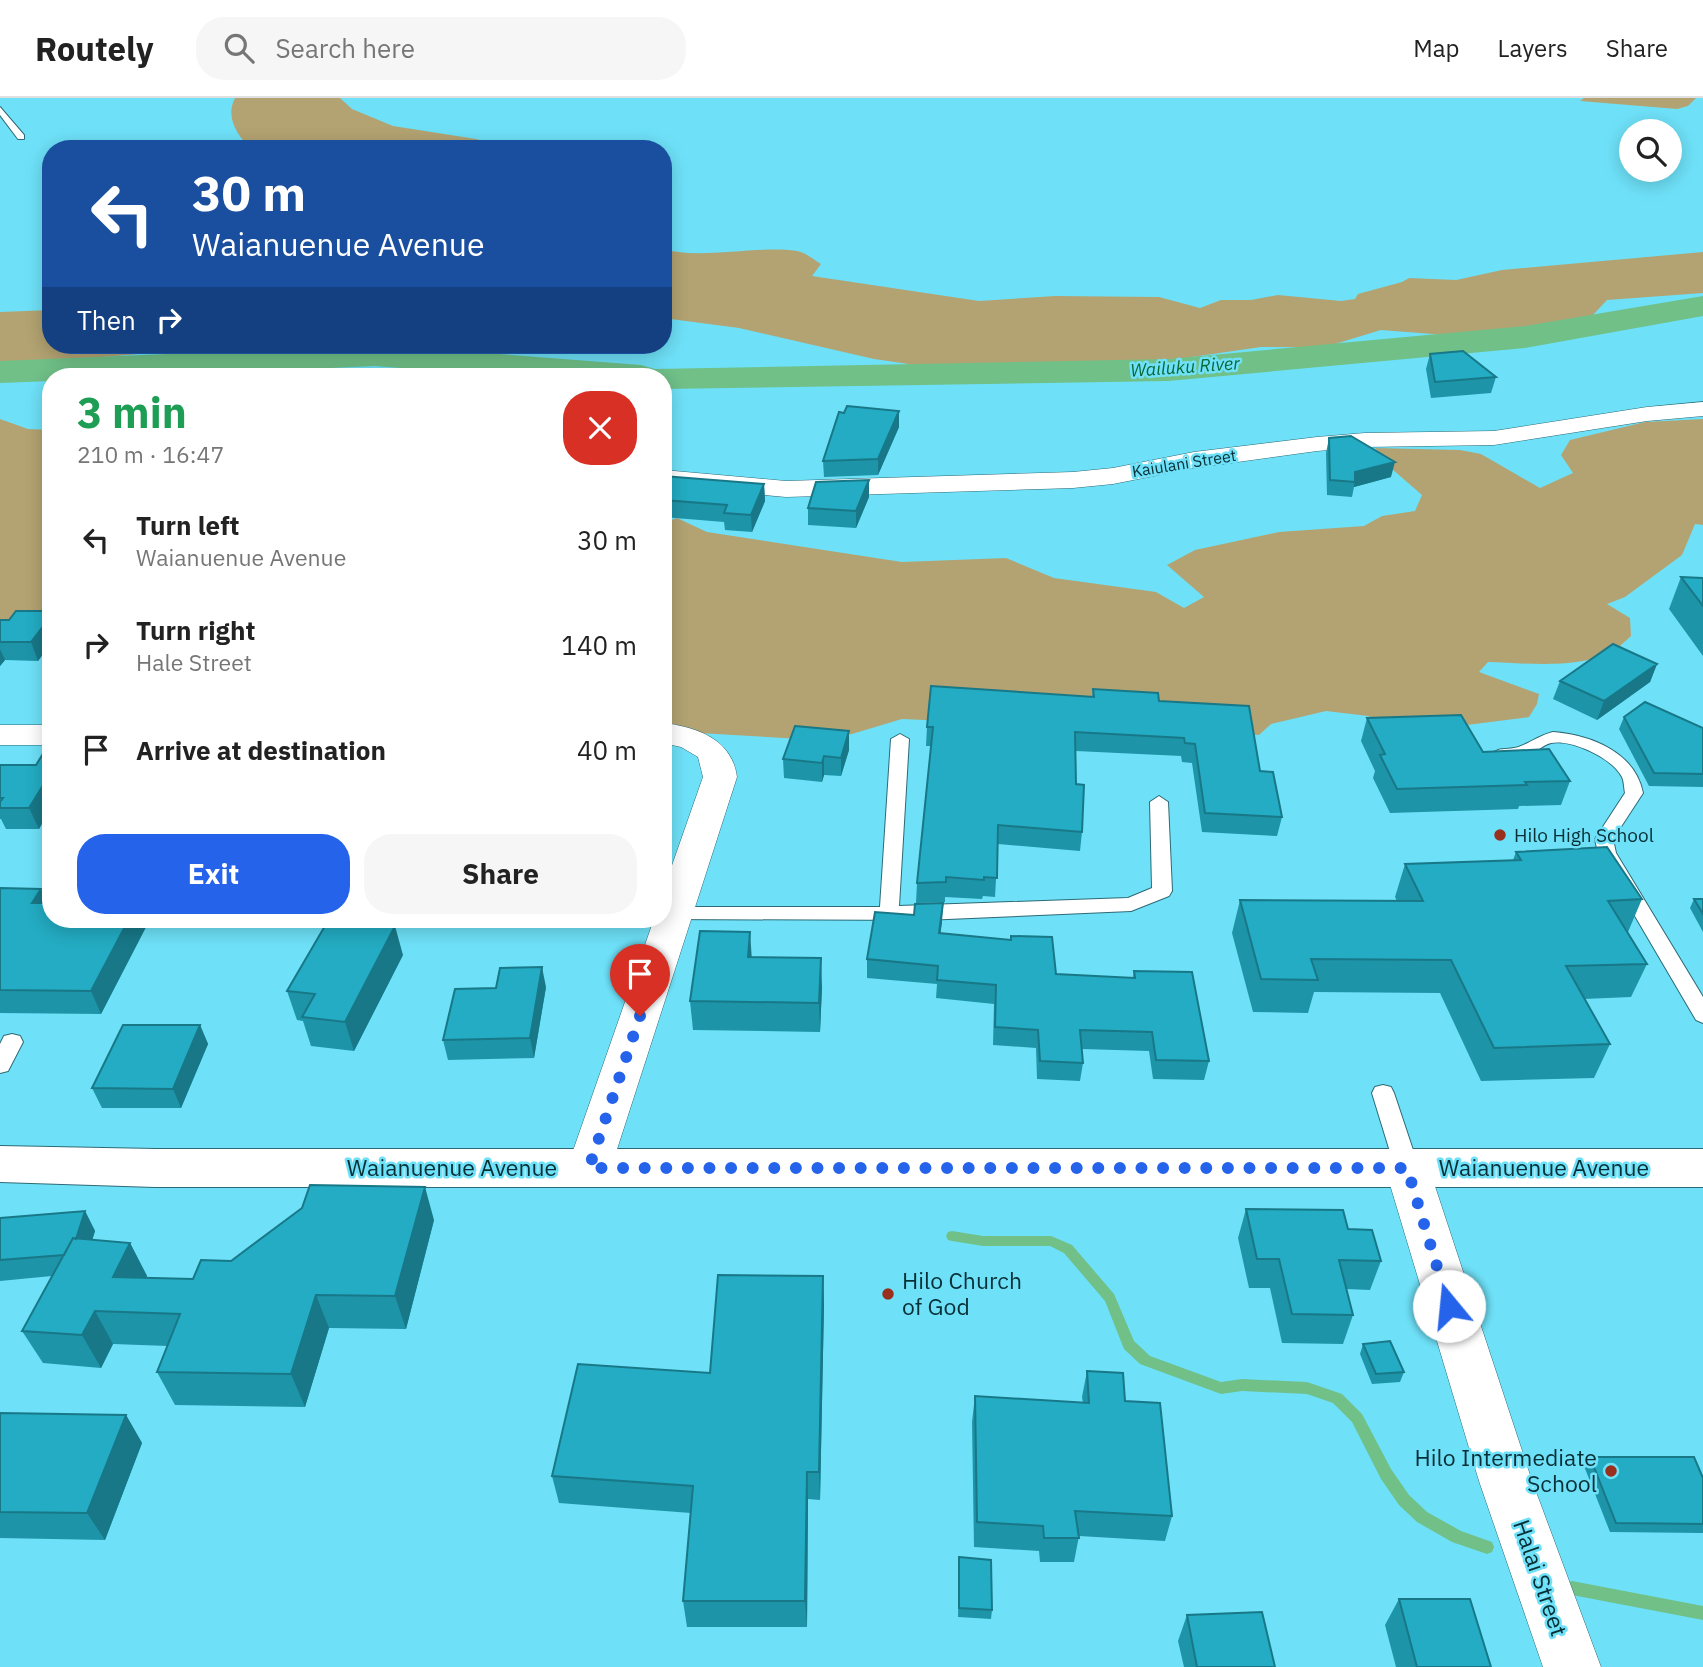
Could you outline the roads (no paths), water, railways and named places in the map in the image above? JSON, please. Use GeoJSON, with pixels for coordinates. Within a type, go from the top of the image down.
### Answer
{"type":"FeatureCollection","features":[{"type":"Feature","properties":{"kind":"main road","name":"Waianuenue Avenue"},"geometry":{"type":"LineString","coordinates":[[0,1164],[168,1168],[1703,1168]]}},
{"type":"Feature","properties":{"kind":"street","name":"Kaiulani Street"},"geometry":{"type":"LineString","coordinates":[[672,479],[786,489],[1073,480],[1113,476],[1171,463],[1317,444],[1365,440],[1494,438],[1647,414],[1703,409]]}},
{"type":"Feature","properties":{"kind":"street"},"geometry":{"type":"LineString","coordinates":[[0,735],[42,735]]}},
{"type":"Feature","properties":{"kind":"street"},"geometry":{"type":"LineString","coordinates":[[672,735],[705,747],[717,761],[720,777],[672,917]]}},
{"type":"Feature","properties":{"kind":"street"},"geometry":{"type":"LineString","coordinates":[[589,1168],[668,928]]}},
{"type":"Feature","properties":{"kind":"street","name":"Halai Street"},"geometry":{"type":"LineString","coordinates":[[1407,1168],[1456,1329],[1546,1600],[1572,1667]]}},
{"type":"Feature","properties":{"kind":"lane"},"geometry":{"type":"LineString","coordinates":[[0,109],[21,137]]}},
{"type":"Feature","properties":{"kind":"lane"},"geometry":{"type":"LineString","coordinates":[[1490,754],[1521,753],[1539,741],[1552,737],[1574,739],[1616,759],[1631,776],[1634,793],[1604,838],[1607,853],[1703,1015]]}},
{"type":"Feature","properties":{"kind":"lane"},"geometry":{"type":"LineString","coordinates":[[889,912],[900,739]]}},
{"type":"Feature","properties":{"kind":"lane"},"geometry":{"type":"LineString","coordinates":[[673,914],[889,912],[1131,904],[1162,891],[1159,802]]}},
{"type":"Feature","properties":{"kind":"lane"},"geometry":{"type":"LineString","coordinates":[[0,1065],[12,1042]]}},
{"type":"Feature","properties":{"kind":"lane"},"geometry":{"type":"LineString","coordinates":[[1382,1093],[1407,1168]]}},
{"type":"Feature","properties":{"kind":"waterway","name":"Wailuku River"},"geometry":{"type":"LineString","coordinates":[[672,378],[1168,370],[1525,337],[1703,306]]}},
{"type":"Feature","properties":{"kind":"waterway","name":"Wailuku River"},"geometry":{"type":"LineString","coordinates":[[88,368],[375,355],[540,368]]}},
{"type":"Feature","properties":{"kind":"waterway","name":"Wailuku River"},"geometry":{"type":"LineString","coordinates":[[0,372],[42,370]]}},
{"type":"Feature","properties":{"kind":"waterway"},"geometry":{"type":"LineString","coordinates":[[952,1236],[983,1241],[1051,1241],[1068,1249],[1110,1298],[1129,1345],[1145,1360],[1221,1388],[1242,1385],[1307,1388],[1337,1398],[1357,1418],[1386,1474],[1404,1500],[1422,1517],[1457,1537],[1487,1547]]}},
{"type":"Feature","properties":{"kind":"waterway"},"geometry":{"type":"LineString","coordinates":[[1572,1588],[1703,1613]]}},
{"type":"Feature","properties":{"kind":"place","name":"Hilo High School"},"geometry":{"type":"Point","coordinates":[1500,835]}},
{"type":"Feature","properties":{"kind":"place","name":"Hilo Church of God"},"geometry":{"type":"Point","coordinates":[888,1294]}},
{"type":"Feature","properties":{"kind":"place","name":"Hilo Intermediate School"},"geometry":{"type":"Point","coordinates":[1611,1471]}}]}
